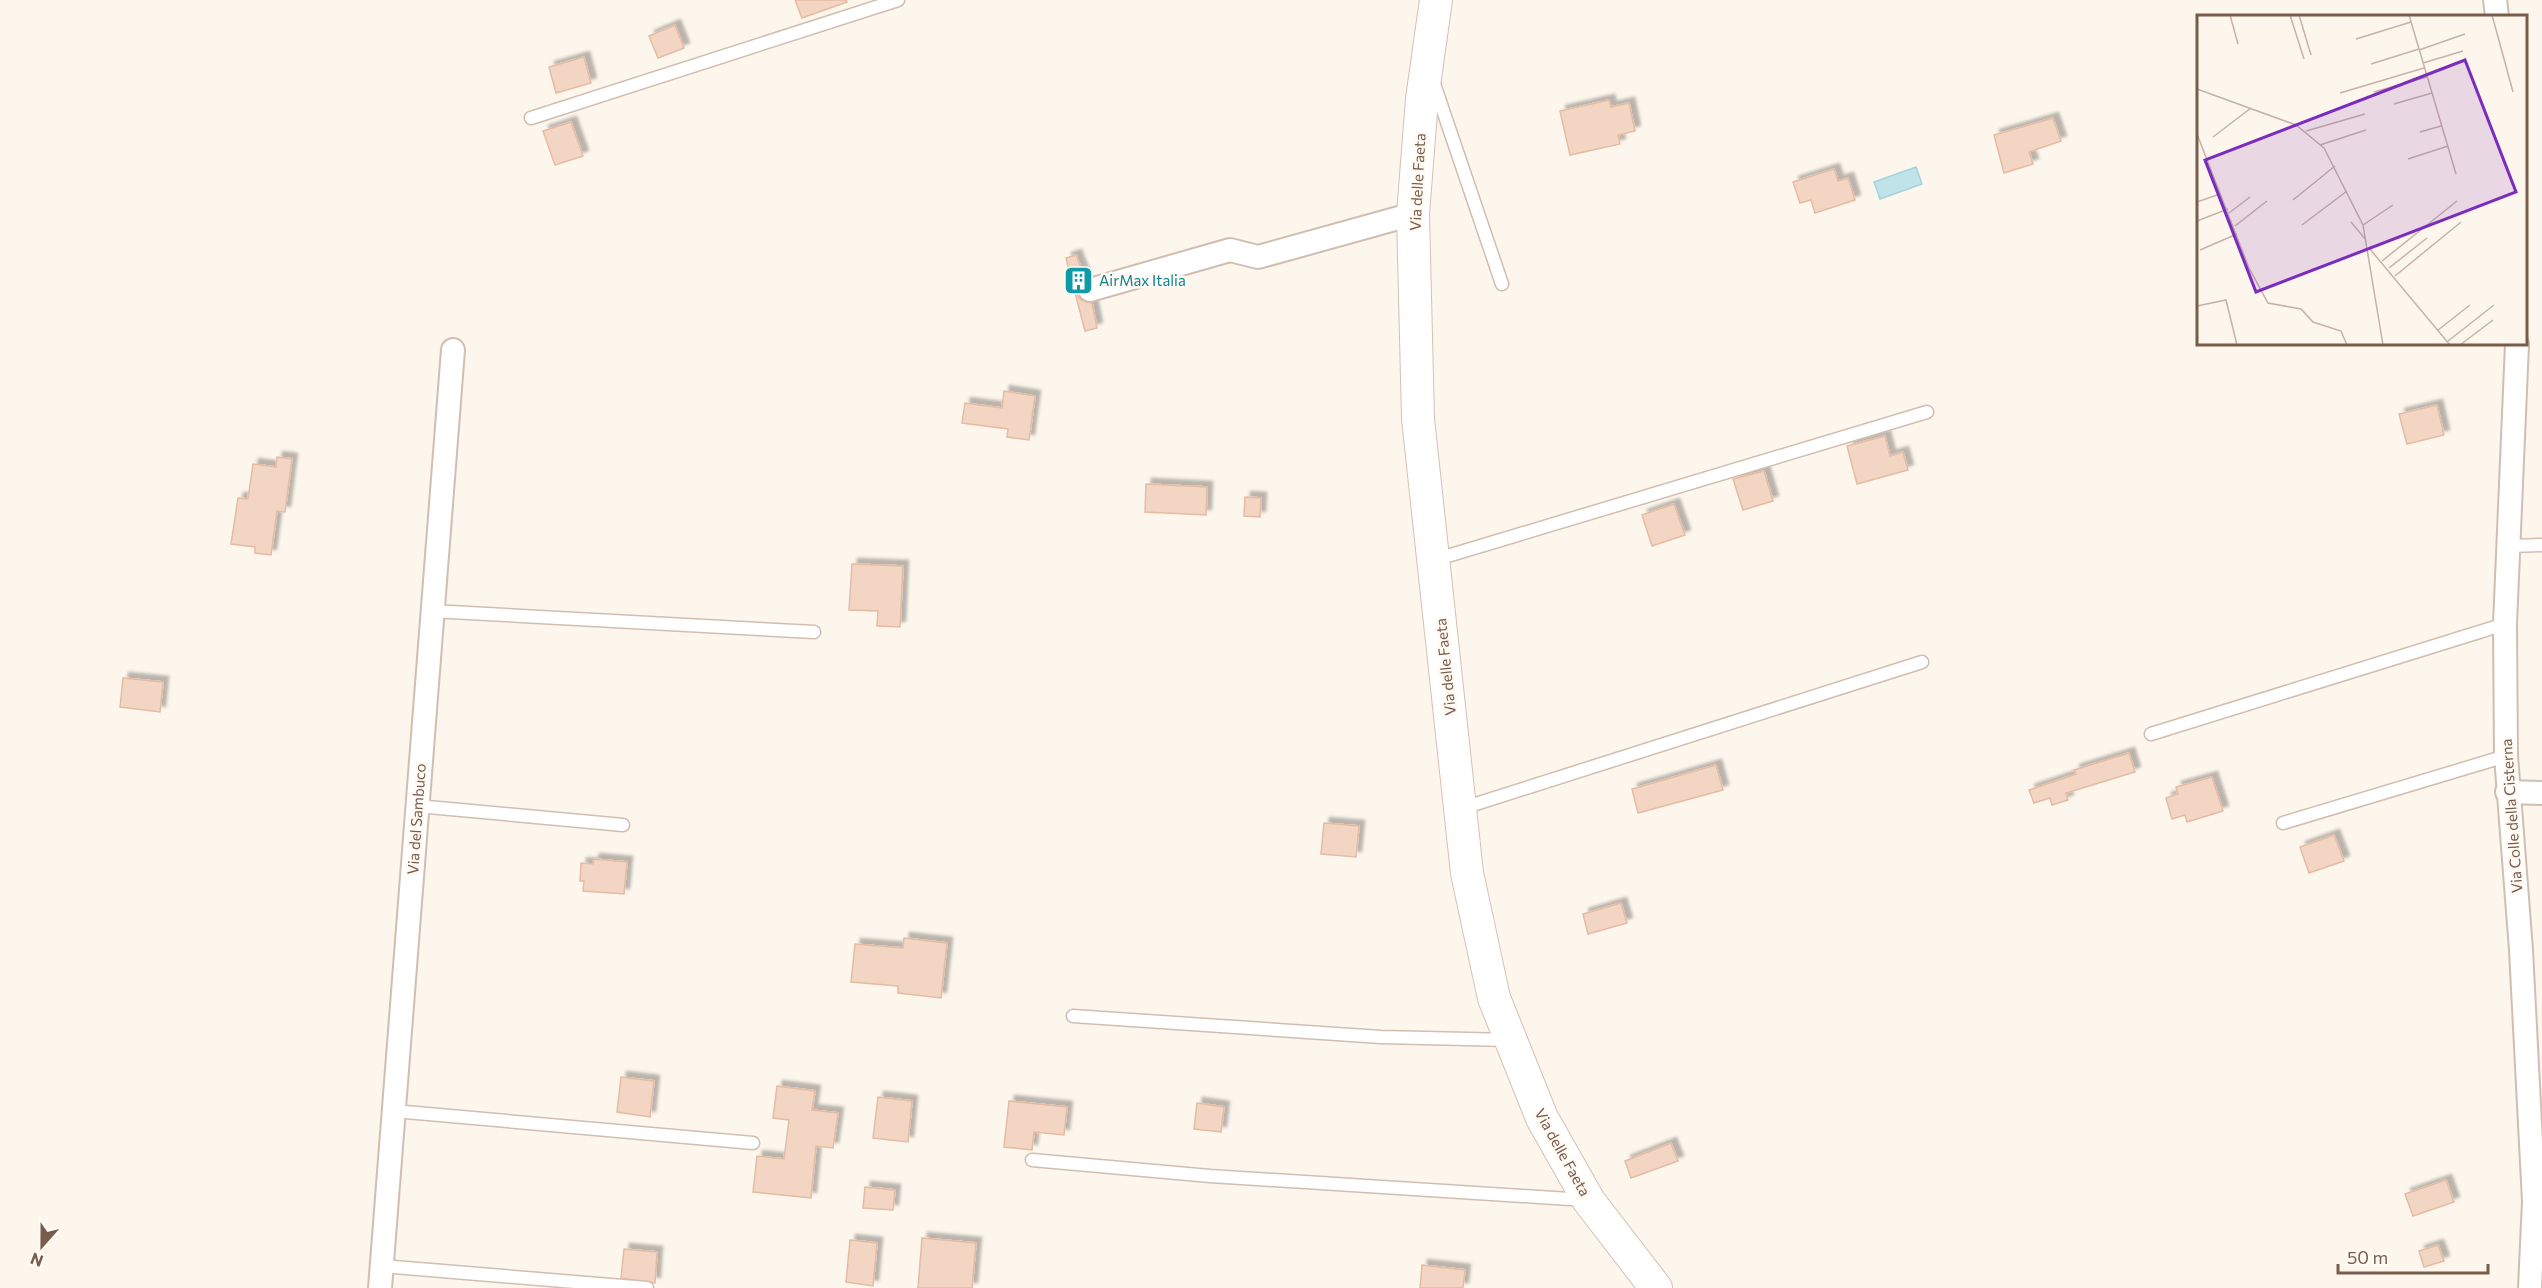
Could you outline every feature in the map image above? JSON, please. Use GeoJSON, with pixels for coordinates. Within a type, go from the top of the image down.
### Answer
{"type":"FeatureCollection","features":[{"type":"Feature","properties":{"kind":"street","name":"Via delle Faeta"},"geometry":{"type":"LineString","coordinates":[[1436,0],[1427,62],[1413,214],[1418,419],[1467,873],[1492,986],[1542,1118],[1589,1201],[1656,1288]]}},
{"type":"Feature","properties":{"kind":"street"},"geometry":{"type":"LineString","coordinates":[[2495,0],[2497,15]]}},
{"type":"Feature","properties":{"kind":"street"},"geometry":{"type":"LineString","coordinates":[[1089,291],[1230,250],[1258,257],[1413,214]]}},
{"type":"Feature","properties":{"kind":"street","name":"Via Colle della Cisterna"},"geometry":{"type":"LineString","coordinates":[[2517,345],[2505,624],[2506,756],[2507,792],[2531,950],[2534,1201],[2530,1288]]}},
{"type":"Feature","properties":{"kind":"street","name":"Via del Sambuco"},"geometry":{"type":"LineString","coordinates":[[381,1277],[453,350]]}},
{"type":"Feature","properties":{"kind":"street"},"geometry":{"type":"LineString","coordinates":[[2507,792],[2542,792]]}},
{"type":"Feature","properties":{"kind":"lane"},"geometry":{"type":"LineString","coordinates":[[531,118],[898,0]]}},
{"type":"Feature","properties":{"kind":"lane"},"geometry":{"type":"LineString","coordinates":[[1427,62],[1502,284]]}},
{"type":"Feature","properties":{"kind":"lane"},"geometry":{"type":"LineString","coordinates":[[1433,560],[1927,412]]}},
{"type":"Feature","properties":{"kind":"lane"},"geometry":{"type":"LineString","coordinates":[[2509,546],[2542,545]]}},
{"type":"Feature","properties":{"kind":"lane"},"geometry":{"type":"LineString","coordinates":[[432,611],[814,632]]}},
{"type":"Feature","properties":{"kind":"lane"},"geometry":{"type":"LineString","coordinates":[[2151,734],[2505,624]]}},
{"type":"Feature","properties":{"kind":"lane"},"geometry":{"type":"LineString","coordinates":[[1460,809],[1922,662]]}},
{"type":"Feature","properties":{"kind":"lane"},"geometry":{"type":"LineString","coordinates":[[2283,823],[2506,756]]}},
{"type":"Feature","properties":{"kind":"lane"},"geometry":{"type":"LineString","coordinates":[[417,806],[623,825]]}},
{"type":"Feature","properties":{"kind":"lane"},"geometry":{"type":"LineString","coordinates":[[1073,1016],[1381,1037],[1511,1040]]}},
{"type":"Feature","properties":{"kind":"lane"},"geometry":{"type":"LineString","coordinates":[[394,1111],[753,1143]]}},
{"type":"Feature","properties":{"kind":"lane"},"geometry":{"type":"LineString","coordinates":[[1032,1160],[1210,1176],[1589,1201]]}},
{"type":"Feature","properties":{"kind":"lane"},"geometry":{"type":"LineString","coordinates":[[381,1277],[646,1288]]}},
{"type":"Feature","properties":{"kind":"water"},"geometry":{"type":"Polygon","coordinates":[[[1916,167],[1922,184],[1880,199],[1874,182],[1916,167]]]}},
{"type":"Feature","properties":{"kind":"building"},"geometry":{"type":"Polygon","coordinates":[[[795,0],[846,0],[847,2],[802,18],[795,0]]]}},
{"type":"Feature","properties":{"kind":"building"},"geometry":{"type":"Polygon","coordinates":[[[675,25],[684,48],[658,58],[649,36],[675,25]]]}},
{"type":"Feature","properties":{"kind":"building"},"geometry":{"type":"Polygon","coordinates":[[[584,57],[591,83],[556,93],[549,67],[584,57]]]}},
{"type":"Feature","properties":{"kind":"building"},"geometry":{"type":"Polygon","coordinates":[[[1609,100],[1611,107],[1629,103],[1635,131],[1618,135],[1620,144],[1570,155],[1560,111],[1609,100]]]}},
{"type":"Feature","properties":{"kind":"building"},"geometry":{"type":"Polygon","coordinates":[[[2053,118],[2061,141],[2029,152],[2033,164],[2004,173],[1994,135],[2053,118]]]}},
{"type":"Feature","properties":{"kind":"building"},"geometry":{"type":"Polygon","coordinates":[[[571,122],[583,156],[555,165],[543,131],[571,122]]]}},
{"type":"Feature","properties":{"kind":"building"},"geometry":{"type":"Polygon","coordinates":[[[1834,169],[1838,181],[1848,178],[1855,200],[1815,213],[1811,200],[1800,203],[1793,182],[1834,169]]]}},
{"type":"Feature","properties":{"kind":"building"},"geometry":{"type":"Polygon","coordinates":[[[1076,255],[1085,278],[1077,286],[1077,294],[1081,300],[1092,303],[1097,328],[1085,331],[1066,258],[1076,255]]]}},
{"type":"Feature","properties":{"kind":"building"},"geometry":{"type":"Polygon","coordinates":[[[1004,391],[1035,396],[1029,440],[1007,437],[1008,429],[962,423],[965,403],[1002,408],[1004,391]]]}},
{"type":"Feature","properties":{"kind":"building"},"geometry":{"type":"Polygon","coordinates":[[[2437,405],[2444,435],[2407,444],[2399,414],[2437,405]]]}},
{"type":"Feature","properties":{"kind":"building"},"geometry":{"type":"Polygon","coordinates":[[[1885,436],[1890,456],[1903,452],[1908,470],[1857,484],[1847,446],[1885,436]]]}},
{"type":"Feature","properties":{"kind":"building"},"geometry":{"type":"Polygon","coordinates":[[[277,457],[292,459],[285,512],[277,511],[271,555],[255,553],[255,547],[231,544],[238,498],[248,499],[253,464],[276,467],[277,457]]]}},
{"type":"Feature","properties":{"kind":"building"},"geometry":{"type":"Polygon","coordinates":[[[1764,471],[1773,501],[1743,510],[1733,479],[1764,471]]]}},
{"type":"Feature","properties":{"kind":"building"},"geometry":{"type":"Polygon","coordinates":[[[1146,484],[1207,487],[1206,515],[1145,512],[1146,484]]]}},
{"type":"Feature","properties":{"kind":"building"},"geometry":{"type":"Polygon","coordinates":[[[1245,497],[1261,498],[1260,517],[1244,516],[1245,497]]]}},
{"type":"Feature","properties":{"kind":"building"},"geometry":{"type":"Polygon","coordinates":[[[1674,504],[1685,535],[1652,546],[1642,515],[1674,504]]]}},
{"type":"Feature","properties":{"kind":"building"},"geometry":{"type":"Polygon","coordinates":[[[852,564],[903,566],[900,627],[877,626],[878,611],[849,610],[852,564]]]}},
{"type":"Feature","properties":{"kind":"building"},"geometry":{"type":"Polygon","coordinates":[[[123,678],[163,682],[160,712],[120,707],[123,678]]]}},
{"type":"Feature","properties":{"kind":"building"},"geometry":{"type":"Polygon","coordinates":[[[2129,753],[2135,772],[2066,793],[2068,800],[2052,805],[2050,798],[2034,803],[2029,790],[2076,774],[2074,770],[2129,753]]]}},
{"type":"Feature","properties":{"kind":"building"},"geometry":{"type":"Polygon","coordinates":[[[1716,765],[1723,790],[1638,813],[1632,789],[1716,765]]]}},
{"type":"Feature","properties":{"kind":"building"},"geometry":{"type":"Polygon","coordinates":[[[2212,777],[2223,811],[2187,822],[2185,815],[2172,819],[2166,798],[2178,794],[2176,787],[2212,777]]]}},
{"type":"Feature","properties":{"kind":"building"},"geometry":{"type":"Polygon","coordinates":[[[1324,823],[1359,826],[1356,857],[1321,854],[1324,823]]]}},
{"type":"Feature","properties":{"kind":"building"},"geometry":{"type":"Polygon","coordinates":[[[2334,835],[2344,861],[2309,873],[2300,847],[2334,835]]]}},
{"type":"Feature","properties":{"kind":"building"},"geometry":{"type":"Polygon","coordinates":[[[594,859],[627,862],[624,894],[583,891],[584,881],[580,881],[581,863],[593,864],[594,859]]]}},
{"type":"Feature","properties":{"kind":"building"},"geometry":{"type":"Polygon","coordinates":[[[1621,903],[1627,923],[1588,934],[1583,914],[1621,903]]]}},
{"type":"Feature","properties":{"kind":"building"},"geometry":{"type":"Polygon","coordinates":[[[904,938],[947,943],[941,998],[898,993],[898,986],[851,982],[855,944],[903,948],[904,938]]]}},
{"type":"Feature","properties":{"kind":"building"},"geometry":{"type":"Polygon","coordinates":[[[621,1077],[654,1081],[650,1117],[617,1112],[621,1077]]]}},
{"type":"Feature","properties":{"kind":"building"},"geometry":{"type":"Polygon","coordinates":[[[777,1086],[815,1091],[812,1110],[838,1113],[833,1148],[816,1146],[811,1198],[753,1192],[757,1156],[784,1159],[789,1120],[773,1118],[777,1086]]]}},
{"type":"Feature","properties":{"kind":"building"},"geometry":{"type":"Polygon","coordinates":[[[878,1097],[912,1101],[908,1142],[873,1138],[878,1097]]]}},
{"type":"Feature","properties":{"kind":"building"},"geometry":{"type":"Polygon","coordinates":[[[1009,1101],[1067,1107],[1064,1135],[1034,1132],[1032,1150],[1004,1147],[1009,1101]]]}},
{"type":"Feature","properties":{"kind":"building"},"geometry":{"type":"Polygon","coordinates":[[[1197,1103],[1224,1107],[1221,1132],[1194,1129],[1197,1103]]]}},
{"type":"Feature","properties":{"kind":"building"},"geometry":{"type":"Polygon","coordinates":[[[1671,1143],[1678,1161],[1631,1178],[1625,1161],[1671,1143]]]}},
{"type":"Feature","properties":{"kind":"building"},"geometry":{"type":"Polygon","coordinates":[[[2446,1180],[2454,1202],[2413,1216],[2405,1194],[2446,1180]]]}},
{"type":"Feature","properties":{"kind":"building"},"geometry":{"type":"Polygon","coordinates":[[[865,1187],[895,1190],[893,1210],[863,1208],[865,1187]]]}},
{"type":"Feature","properties":{"kind":"building"},"geometry":{"type":"Polygon","coordinates":[[[922,1238],[976,1243],[972,1288],[918,1288],[922,1238]]]}},
{"type":"Feature","properties":{"kind":"building"},"geometry":{"type":"Polygon","coordinates":[[[850,1240],[877,1243],[873,1286],[846,1282],[850,1240]]]}},
{"type":"Feature","properties":{"kind":"building"},"geometry":{"type":"Polygon","coordinates":[[[2438,1245],[2444,1261],[2424,1267],[2419,1251],[2438,1245]]]}},
{"type":"Feature","properties":{"kind":"building"},"geometry":{"type":"Polygon","coordinates":[[[624,1249],[657,1252],[655,1283],[621,1278],[624,1249]]]}},
{"type":"Feature","properties":{"kind":"building"},"geometry":{"type":"Polygon","coordinates":[[[1422,1265],[1465,1270],[1463,1288],[1420,1288],[1422,1265]]]}},
{"type":"Feature","properties":{"kind":"place","name":"AirMax Italia"},"geometry":{"type":"Point","coordinates":[1078,280]}}]}
